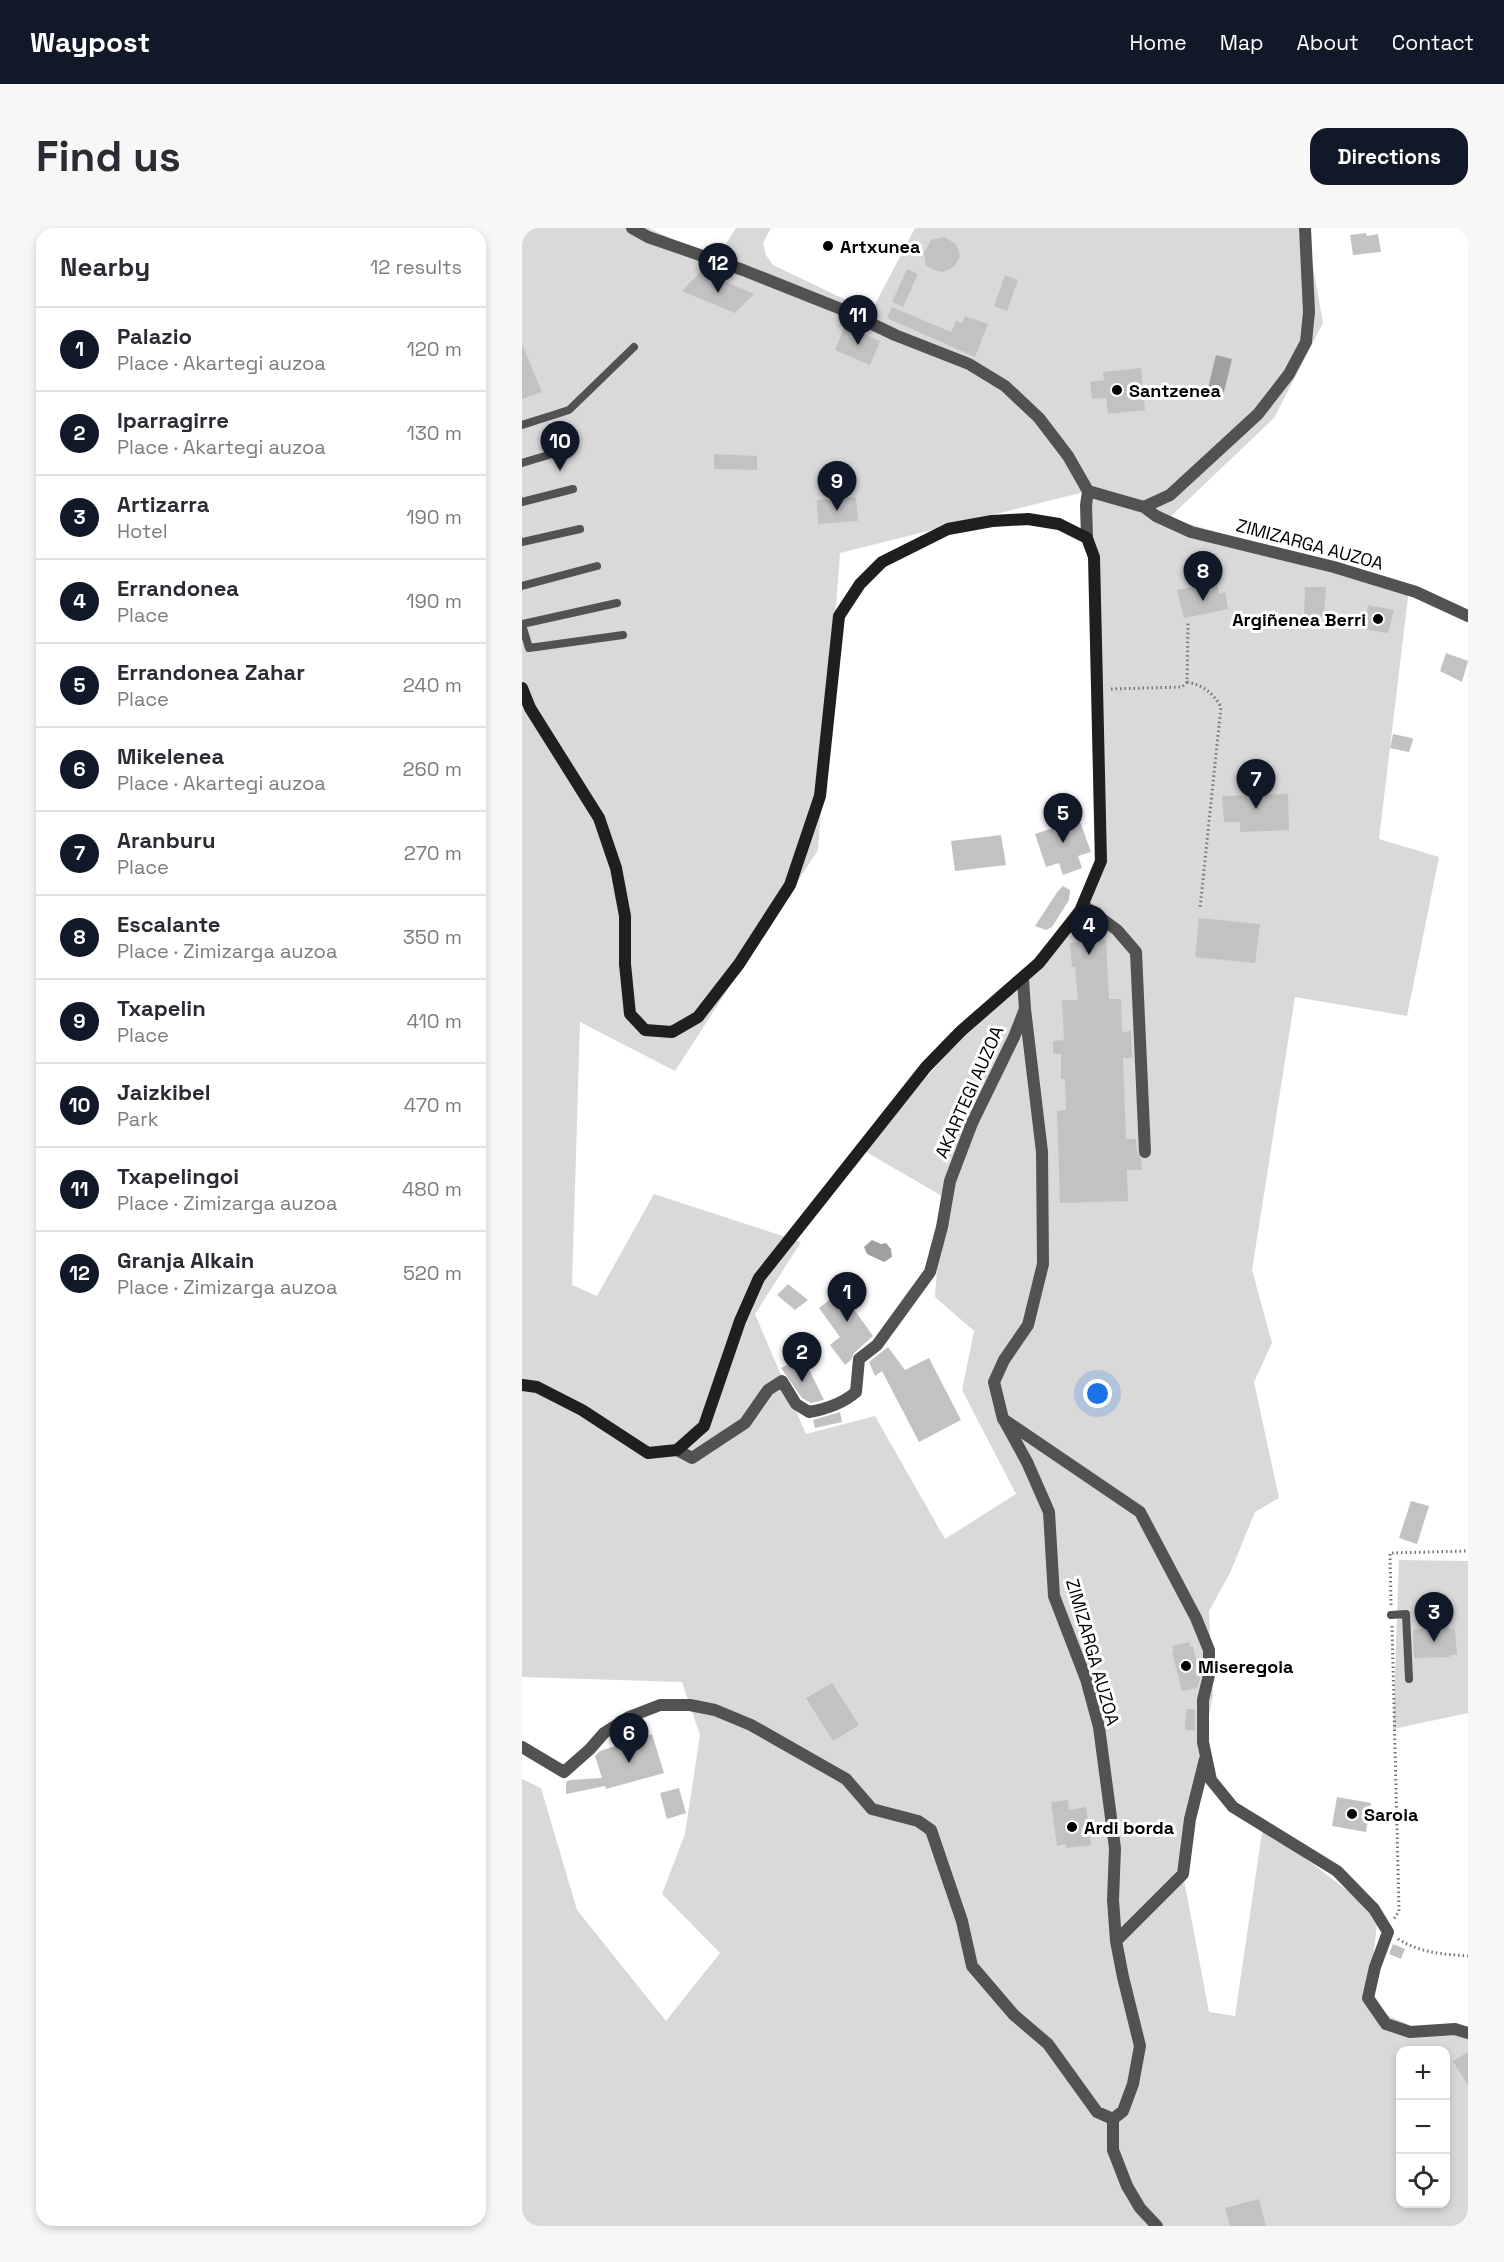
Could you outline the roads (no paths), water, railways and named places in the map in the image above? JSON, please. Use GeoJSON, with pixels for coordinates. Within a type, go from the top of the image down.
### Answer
{"type":"FeatureCollection","features":[{"type":"Feature","properties":{"kind":"street"},"geometry":{"type":"LineString","coordinates":[[522,1385],[537,1387],[582,1410],[648,1453],[677,1450],[704,1426],[740,1321],[759,1278],[926,1067],[961,1031],[1039,963],[1083,905],[1101,861],[1095,557],[1087,538],[1088,491],[1068,456],[1039,418],[1005,386],[969,364],[895,335],[841,309],[742,270],[648,237],[632,228]]}},
{"type":"Feature","properties":{"kind":"street"},"geometry":{"type":"LineString","coordinates":[[1144,507],[1170,495],[1258,414],[1289,374],[1306,342],[1309,312],[1305,228]]}},
{"type":"Feature","properties":{"kind":"street","name":"ZIMIZARGA AUZOA"},"geometry":{"type":"LineString","coordinates":[[1088,491],[1144,507],[1156,516],[1191,532],[1334,567],[1416,592],[1468,616]]}},
{"type":"Feature","properties":{"kind":"street"},"geometry":{"type":"LineString","coordinates":[[522,688],[530,708],[599,818],[616,868],[625,916],[625,964],[630,1014],[645,1030],[672,1032],[698,1017],[739,964],[790,885],[820,796],[839,616],[860,584],[882,562],[948,530],[992,521],[1028,519],[1059,524],[1087,538]]}},
{"type":"Feature","properties":{"kind":"street"},"geometry":{"type":"LineString","coordinates":[[1083,905],[1117,930],[1136,952],[1145,1152]]}},
{"type":"Feature","properties":{"kind":"street","name":"AKARTEGI AUZOA"},"geometry":{"type":"LineString","coordinates":[[677,1450],[692,1458],[745,1423],[768,1390],[782,1381],[796,1404],[808,1412],[845,1401],[856,1392],[859,1359],[877,1345],[930,1272],[942,1227],[950,1181],[972,1123],[1014,1037],[1025,1009],[1023,979]]}},
{"type":"Feature","properties":{"kind":"street","name":"ZIMIZARGA AUZOA"},"geometry":{"type":"LineString","coordinates":[[1025,1009],[1042,1152],[1043,1264],[1028,1325],[1004,1360],[994,1382],[1003,1419],[1027,1462],[1049,1512],[1054,1596],[1086,1679],[1099,1727],[1115,1848],[1113,1900],[1116,1941],[1140,2046],[1133,2084],[1123,2111],[1113,2119]]}},
{"type":"Feature","properties":{"kind":"street"},"geometry":{"type":"LineString","coordinates":[[1003,1419],[1140,1512],[1196,1618],[1209,1650],[1209,1675],[1203,1700],[1203,1742],[1211,1780],[1233,1807],[1337,1871],[1374,1909],[1388,1932],[1375,1967],[1368,1998],[1386,2024],[1410,2032],[1455,2029],[1468,2033]]}},
{"type":"Feature","properties":{"kind":"street"},"geometry":{"type":"LineString","coordinates":[[522,1747],[564,1772],[604,1733],[629,1717],[660,1705],[690,1705],[715,1710],[751,1725],[846,1779],[872,1809],[918,1821],[931,1830],[962,1921],[972,1966],[1014,2015],[1048,2044],[1096,2112],[1113,2119],[1113,2150],[1127,2186],[1140,2208],[1157,2226]]}},
{"type":"Feature","properties":{"kind":"street"},"geometry":{"type":"LineString","coordinates":[[1116,1941],[1182,1874],[1190,1819],[1206,1756]]}},
{"type":"Feature","properties":{"kind":"lane"},"geometry":{"type":"LineString","coordinates":[[522,424],[569,410],[634,347]]}},
{"type":"Feature","properties":{"kind":"lane"},"geometry":{"type":"LineString","coordinates":[[522,463],[572,448]]}},
{"type":"Feature","properties":{"kind":"lane"},"geometry":{"type":"LineString","coordinates":[[522,502],[573,489]]}},
{"type":"Feature","properties":{"kind":"lane"},"geometry":{"type":"LineString","coordinates":[[522,542],[580,529]]}},
{"type":"Feature","properties":{"kind":"lane"},"geometry":{"type":"LineString","coordinates":[[522,586],[597,567]]}},
{"type":"Feature","properties":{"kind":"lane"},"geometry":{"type":"LineString","coordinates":[[617,603],[522,624],[529,648],[623,635]]}},
{"type":"Feature","properties":{"kind":"lane"},"geometry":{"type":"LineString","coordinates":[[1391,1615],[1406,1614],[1409,1679]]}},
{"type":"Feature","properties":{"kind":"place","name":"Artxunea"},"geometry":{"type":"Point","coordinates":[828,246]}},
{"type":"Feature","properties":{"kind":"place","name":"Granja Alkain"},"geometry":{"type":"Point","coordinates":[718,293]}},
{"type":"Feature","properties":{"kind":"place","name":"Txapelingoi"},"geometry":{"type":"Point","coordinates":[858,345]}},
{"type":"Feature","properties":{"kind":"place","name":"Santzenea"},"geometry":{"type":"Point","coordinates":[1117,390]}},
{"type":"Feature","properties":{"kind":"place","name":"Jaizkibel"},"geometry":{"type":"Point","coordinates":[560,471]}},
{"type":"Feature","properties":{"kind":"place","name":"Txapelin"},"geometry":{"type":"Point","coordinates":[837,511]}},
{"type":"Feature","properties":{"kind":"place","name":"Escalante"},"geometry":{"type":"Point","coordinates":[1203,601]}},
{"type":"Feature","properties":{"kind":"place","name":"Argiñenea Berri"},"geometry":{"type":"Point","coordinates":[1378,619]}},
{"type":"Feature","properties":{"kind":"place","name":"Aranburu"},"geometry":{"type":"Point","coordinates":[1256,809]}},
{"type":"Feature","properties":{"kind":"place","name":"Errandonea Zahar"},"geometry":{"type":"Point","coordinates":[1063,843]}},
{"type":"Feature","properties":{"kind":"place","name":"Errandonea"},"geometry":{"type":"Point","coordinates":[1089,955]}},
{"type":"Feature","properties":{"kind":"place","name":"Palazio"},"geometry":{"type":"Point","coordinates":[847,1322]}},
{"type":"Feature","properties":{"kind":"place","name":"Iparragirre"},"geometry":{"type":"Point","coordinates":[802,1382]}},
{"type":"Feature","properties":{"kind":"place","name":"Artizarra"},"geometry":{"type":"Point","coordinates":[1434,1642]}},
{"type":"Feature","properties":{"kind":"place","name":"Miseregoia"},"geometry":{"type":"Point","coordinates":[1186,1666]}},
{"type":"Feature","properties":{"kind":"place","name":"Mikelenea"},"geometry":{"type":"Point","coordinates":[629,1763]}},
{"type":"Feature","properties":{"kind":"place","name":"Saroia"},"geometry":{"type":"Point","coordinates":[1352,1814]}},
{"type":"Feature","properties":{"kind":"place","name":"Ardi borda"},"geometry":{"type":"Point","coordinates":[1072,1827]}}]}
